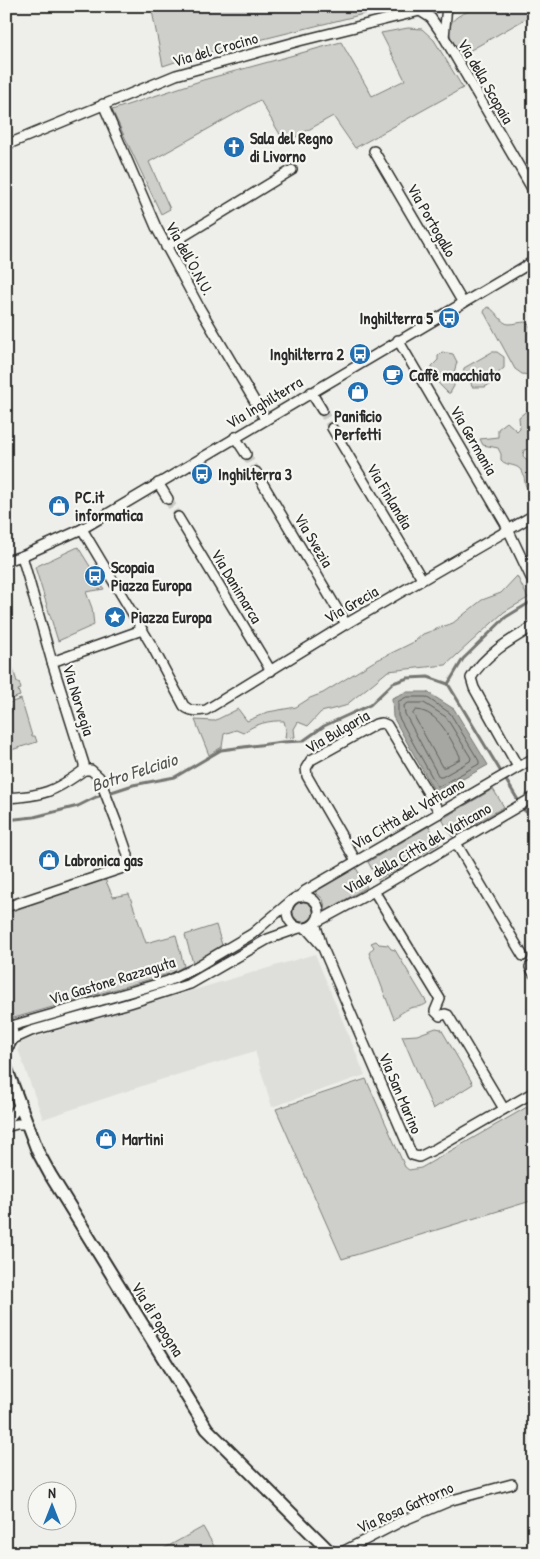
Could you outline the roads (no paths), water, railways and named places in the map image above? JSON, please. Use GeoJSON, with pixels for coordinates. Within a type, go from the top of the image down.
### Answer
{"type":"FeatureCollection","features":[{"type":"Feature","properties":{"kind":"main road"},"geometry":{"type":"LineString","coordinates":[[8,1024],[12,1032],[9,1044]]}},
{"type":"Feature","properties":{"kind":"main road","name":"Via di Popogna"},"geometry":{"type":"LineString","coordinates":[[6,1068],[38,1152],[50,1176],[207,1429],[331,1553]]}},
{"type":"Feature","properties":{"kind":"street","name":"Via del Crocino"},"geometry":{"type":"LineString","coordinates":[[6,144],[176,75],[299,41],[440,6]]}},
{"type":"Feature","properties":{"kind":"street","name":"Via della Scopaia"},"geometry":{"type":"LineString","coordinates":[[444,37],[447,6]]}},
{"type":"Feature","properties":{"kind":"street","name":"Via della Scopaia"},"geometry":{"type":"LineString","coordinates":[[420,11],[431,18],[444,37],[534,192]]}},
{"type":"Feature","properties":{"kind":"street","name":"Via dell'O.N.U."},"geometry":{"type":"LineString","coordinates":[[103,104],[153,222],[265,420]]}},
{"type":"Feature","properties":{"kind":"street","name":"Via Portogallo"},"geometry":{"type":"LineString","coordinates":[[374,151],[463,303]]}},
{"type":"Feature","properties":{"kind":"street"},"geometry":{"type":"LineString","coordinates":[[166,247],[292,170]]}},
{"type":"Feature","properties":{"kind":"street","name":"Via Inghilterra"},"geometry":{"type":"LineString","coordinates":[[6,561],[22,556],[82,529],[534,261]]}},
{"type":"Feature","properties":{"kind":"street","name":"Via Germania"},"geometry":{"type":"LineString","coordinates":[[398,340],[509,530],[534,584]]}},
{"type":"Feature","properties":{"kind":"street"},"geometry":{"type":"LineString","coordinates":[[311,392],[322,410]]}},
{"type":"Feature","properties":{"kind":"street","name":"Via Finlandia"},"geometry":{"type":"LineString","coordinates":[[332,428],[422,579]]}},
{"type":"Feature","properties":{"kind":"street"},"geometry":{"type":"LineString","coordinates":[[236,437],[246,454]]}},
{"type":"Feature","properties":{"kind":"street","name":"Via Svezia"},"geometry":{"type":"LineString","coordinates":[[256,472],[346,624]]}},
{"type":"Feature","properties":{"kind":"street"},"geometry":{"type":"LineString","coordinates":[[158,483],[168,499]]}},
{"type":"Feature","properties":{"kind":"street","name":"Via Grecia"},"geometry":{"type":"LineString","coordinates":[[142,630],[184,706],[190,711],[206,710],[346,624],[534,515]]}},
{"type":"Feature","properties":{"kind":"street","name":"Via Danimarca"},"geometry":{"type":"LineString","coordinates":[[178,517],[271,671]]}},
{"type":"Feature","properties":{"kind":"street"},"geometry":{"type":"LineString","coordinates":[[52,662],[142,630],[82,529]]}},
{"type":"Feature","properties":{"kind":"street","name":"Via Norvegia"},"geometry":{"type":"LineString","coordinates":[[22,556],[52,662],[84,764],[84,770]]}},
{"type":"Feature","properties":{"kind":"street"},"geometry":{"type":"LineString","coordinates":[[518,767],[474,688],[471,678],[503,646],[534,626]]}},
{"type":"Feature","properties":{"kind":"street","name":"Via Bulgaria"},"geometry":{"type":"LineString","coordinates":[[356,861],[307,776],[308,764],[311,760],[376,724],[382,723],[387,725],[440,813]]}},
{"type":"Feature","properties":{"kind":"street","name":"Via Città del Vaticano"},"geometry":{"type":"LineString","coordinates":[[296,899],[305,891],[534,758]]}},
{"type":"Feature","properties":{"kind":"street"},"geometry":{"type":"LineString","coordinates":[[6,798],[30,797],[47,793],[65,784],[84,770],[91,770],[99,777],[128,855],[127,862],[123,868],[6,907]]}},
{"type":"Feature","properties":{"kind":"street","name":"Viale della Città del Vaticano"},"geometry":{"type":"LineString","coordinates":[[315,923],[374,891],[530,799]]}},
{"type":"Feature","properties":{"kind":"street"},"geometry":{"type":"LineString","coordinates":[[456,843],[523,956]]}},
{"type":"Feature","properties":{"kind":"street"},"geometry":{"type":"LineString","coordinates":[[374,891],[440,999],[435,1011],[436,1014],[448,1016],[504,1109]]}},
{"type":"Feature","properties":{"kind":"street"},"geometry":{"type":"LineString","coordinates":[[296,899],[311,899],[317,906],[319,913],[315,923],[302,928],[292,924],[287,910],[296,899]]}},
{"type":"Feature","properties":{"kind":"street","name":"Via Gastone Razzaguta"},"geometry":{"type":"LineString","coordinates":[[8,1024],[15,1025],[183,975],[252,934],[296,899]]}},
{"type":"Feature","properties":{"kind":"street","name":"Via San Marino"},"geometry":{"type":"LineString","coordinates":[[315,923],[322,946],[412,1156],[419,1157],[534,1092]]}},
{"type":"Feature","properties":{"kind":"street","name":"Via Gastone Razzaguta"},"geometry":{"type":"LineString","coordinates":[[9,1044],[31,1031],[190,984],[276,936],[302,928]]}},
{"type":"Feature","properties":{"kind":"street","name":"Via San Marino"},"geometry":{"type":"LineString","coordinates":[[302,928],[322,946]]}},
{"type":"Feature","properties":{"kind":"street"},"geometry":{"type":"LineString","coordinates":[[6,1122],[20,1105]]}},
{"type":"Feature","properties":{"kind":"street"},"geometry":{"type":"LineString","coordinates":[[6,1127],[27,1124]]}},
{"type":"Feature","properties":{"kind":"street","name":"Via Rosa Gattorno"},"geometry":{"type":"LineString","coordinates":[[340,1553],[402,1521],[452,1500],[512,1484]]}},
{"type":"Feature","properties":{"kind":"water"},"geometry":{"type":"Polygon","coordinates":[[[406,692],[427,692],[454,709],[488,765],[436,794],[393,717],[392,698],[406,692]]]}},
{"type":"Feature","properties":{"kind":"waterway"},"geometry":{"type":"LineString","coordinates":[[448,684],[463,659],[506,617],[534,600]]}},
{"type":"Feature","properties":{"kind":"waterway","name":"Botro Felciaio"},"geometry":{"type":"LineString","coordinates":[[6,820],[34,817],[78,806],[96,797],[133,785],[175,777],[221,750],[303,741],[324,726],[370,705],[393,683],[408,678],[428,677],[448,684],[524,810],[534,818]]}},
{"type":"Feature","properties":{"kind":"tunnel"},"geometry":{"type":"LineString","coordinates":[[322,410],[332,428]]}},
{"type":"Feature","properties":{"kind":"tunnel"},"geometry":{"type":"LineString","coordinates":[[246,454],[256,472]]}},
{"type":"Feature","properties":{"kind":"tunnel"},"geometry":{"type":"LineString","coordinates":[[168,499],[178,517]]}},
{"type":"Feature","properties":{"kind":"place","name":"Sala del Regno di Livorno"},"geometry":{"type":"Point","coordinates":[234,147]}},
{"type":"Feature","properties":{"kind":"place","name":"Inghilterra 5"},"geometry":{"type":"Point","coordinates":[449,318]}},
{"type":"Feature","properties":{"kind":"place","name":"Inghilterra 2"},"geometry":{"type":"Point","coordinates":[360,354]}},
{"type":"Feature","properties":{"kind":"place","name":"Caffè macchiato"},"geometry":{"type":"Point","coordinates":[393,375]}},
{"type":"Feature","properties":{"kind":"place","name":"Panificio Perfetti"},"geometry":{"type":"Point","coordinates":[358,392]}},
{"type":"Feature","properties":{"kind":"place","name":"Inghilterra 3"},"geometry":{"type":"Point","coordinates":[202,474]}},
{"type":"Feature","properties":{"kind":"place","name":"PC.it informatica"},"geometry":{"type":"Point","coordinates":[59,506]}},
{"type":"Feature","properties":{"kind":"place","name":"Scopaia Piazza Europa"},"geometry":{"type":"Point","coordinates":[95,576]}},
{"type":"Feature","properties":{"kind":"place","name":"Piazza Europa"},"geometry":{"type":"Point","coordinates":[115,617]}},
{"type":"Feature","properties":{"kind":"place","name":"Labronica gas"},"geometry":{"type":"Point","coordinates":[49,860]}},
{"type":"Feature","properties":{"kind":"place","name":"Martini"},"geometry":{"type":"Point","coordinates":[106,1139]}}]}
